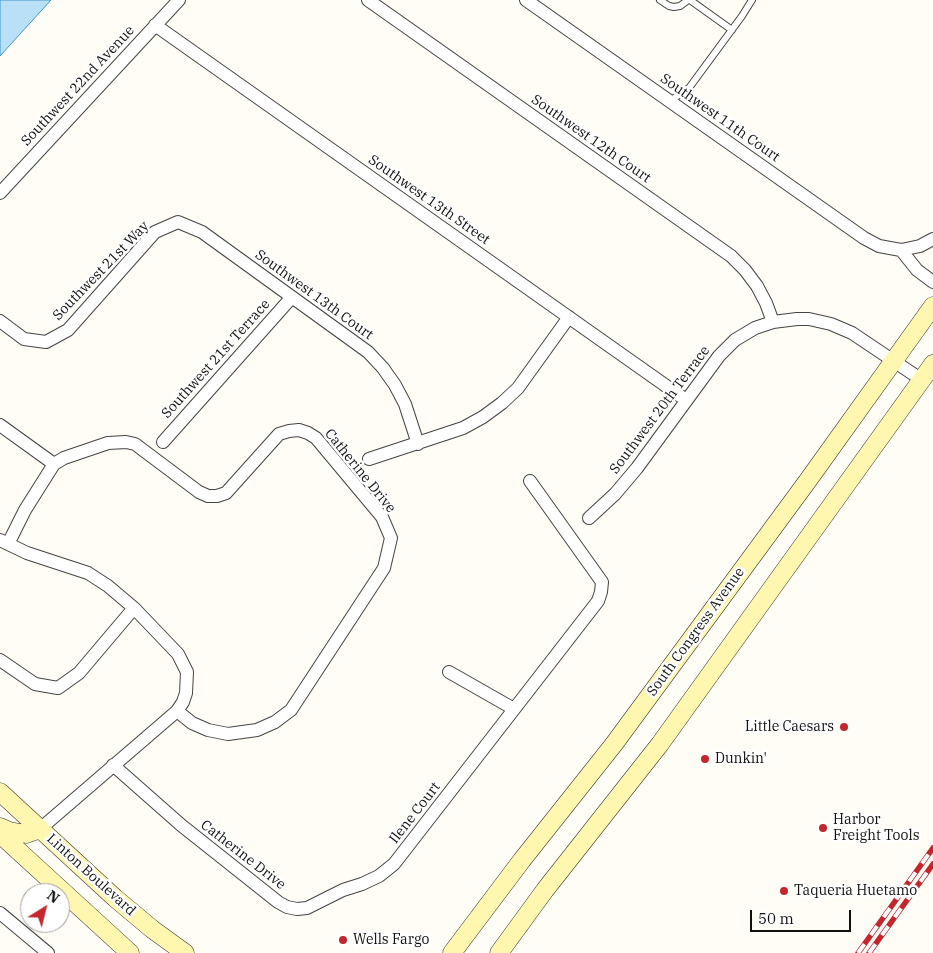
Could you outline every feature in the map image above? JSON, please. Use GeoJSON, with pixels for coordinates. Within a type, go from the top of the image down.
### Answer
{"type":"FeatureCollection","features":[{"type":"Feature","properties":{"kind":"main road","name":"South Congress Avenue"},"geometry":{"type":"LineString","coordinates":[[452,953],[522,860],[614,744],[809,479],[933,306]]}},
{"type":"Feature","properties":{"kind":"main road"},"geometry":{"type":"LineString","coordinates":[[500,953],[545,890],[666,736],[933,364]]}},
{"type":"Feature","properties":{"kind":"main road","name":"Linton Boulevard"},"geometry":{"type":"LineString","coordinates":[[0,792],[115,898],[152,929],[185,953]]}},
{"type":"Feature","properties":{"kind":"main road"},"geometry":{"type":"LineString","coordinates":[[0,827],[9,831],[26,834],[40,829]]}},
{"type":"Feature","properties":{"kind":"main road"},"geometry":{"type":"LineString","coordinates":[[0,834],[130,953]]}},
{"type":"Feature","properties":{"kind":"street","name":"Southwest 22nd Avenue"},"geometry":{"type":"LineString","coordinates":[[0,193],[179,0]]}},
{"type":"Feature","properties":{"kind":"street","name":"Southwest 12th Court"},"geometry":{"type":"LineString","coordinates":[[368,0],[730,256],[745,270],[757,286],[773,322]]}},
{"type":"Feature","properties":{"kind":"street","name":"Southwest 11th Court"},"geometry":{"type":"LineString","coordinates":[[526,0],[864,238],[879,246],[901,250]]}},
{"type":"Feature","properties":{"kind":"street","name":"Southwest 13th Street"},"geometry":{"type":"LineString","coordinates":[[155,25],[686,400]]}},
{"type":"Feature","properties":{"kind":"street","name":"Southwest 13th Court"},"geometry":{"type":"LineString","coordinates":[[178,222],[202,232],[360,345],[395,385],[405,404],[418,444]]}},
{"type":"Feature","properties":{"kind":"street","name":"Southwest 21st Way"},"geometry":{"type":"LineString","coordinates":[[0,321],[24,339],[46,342],[68,330],[156,232],[178,222]]}},
{"type":"Feature","properties":{"kind":"street"},"geometry":{"type":"LineString","coordinates":[[933,238],[920,246],[901,250],[917,270],[933,282]]}},
{"type":"Feature","properties":{"kind":"street","name":"Southwest 21st Terrace"},"geometry":{"type":"LineString","coordinates":[[163,442],[292,297]]}},
{"type":"Feature","properties":{"kind":"street"},"geometry":{"type":"LineString","coordinates":[[369,460],[464,428],[483,417],[502,403],[525,379],[569,317]]}},
{"type":"Feature","properties":{"kind":"street","name":"Southwest 20th Terrace"},"geometry":{"type":"LineString","coordinates":[[589,518],[615,494],[638,468],[719,356],[745,334],[773,322],[803,319],[831,324],[852,333],[922,380]]}},
{"type":"Feature","properties":{"kind":"street"},"geometry":{"type":"LineString","coordinates":[[0,425],[54,464],[4,542],[27,553],[88,573],[108,586],[134,608],[178,654],[187,672],[186,692],[183,702],[177,711],[40,829]]}},
{"type":"Feature","properties":{"kind":"street","name":"Catherine Drive"},"geometry":{"type":"LineString","coordinates":[[54,464],[64,458],[108,443],[126,442],[135,444],[199,492],[208,496],[217,496],[226,493],[279,434],[299,430],[316,438],[382,517],[391,538],[384,568],[290,710],[275,722],[257,730],[238,734],[218,733],[192,723],[177,711]]}},
{"type":"Feature","properties":{"kind":"street","name":"Ilene Court"},"geometry":{"type":"LineString","coordinates":[[315,904],[343,890],[371,881],[387,871],[598,601],[602,582],[530,482]]}},
{"type":"Feature","properties":{"kind":"street"},"geometry":{"type":"LineString","coordinates":[[0,660],[35,684],[58,688],[79,673],[134,608]]}},
{"type":"Feature","properties":{"kind":"street"},"geometry":{"type":"LineString","coordinates":[[449,672],[514,709]]}},
{"type":"Feature","properties":{"kind":"street","name":"Catherine Drive"},"geometry":{"type":"LineString","coordinates":[[113,765],[181,826],[278,902],[287,907],[297,909],[315,904]]}},
{"type":"Feature","properties":{"kind":"street"},"geometry":{"type":"LineString","coordinates":[[0,913],[44,952]]}},
{"type":"Feature","properties":{"kind":"lane"},"geometry":{"type":"LineString","coordinates":[[660,0],[674,7],[680,6],[689,0],[732,30]]}},
{"type":"Feature","properties":{"kind":"lane"},"geometry":{"type":"LineString","coordinates":[[670,101],[689,88],[752,0]]}},
{"type":"Feature","properties":{"kind":"water"},"geometry":{"type":"Polygon","coordinates":[[[0,0],[51,0],[0,56],[0,0]]]}},
{"type":"Feature","properties":{"kind":"railway"},"geometry":{"type":"LineString","coordinates":[[858,953],[933,848]]}},
{"type":"Feature","properties":{"kind":"railway"},"geometry":{"type":"LineString","coordinates":[[869,953],[933,864]]}},
{"type":"Feature","properties":{"kind":"place","name":"Little Caesars"},"geometry":{"type":"Point","coordinates":[844,727]}},
{"type":"Feature","properties":{"kind":"place","name":"Dunkin'"},"geometry":{"type":"Point","coordinates":[705,759]}},
{"type":"Feature","properties":{"kind":"place","name":"Harbor Freight Tools"},"geometry":{"type":"Point","coordinates":[823,828]}},
{"type":"Feature","properties":{"kind":"place","name":"Taqueria Huetamo"},"geometry":{"type":"Point","coordinates":[784,891]}},
{"type":"Feature","properties":{"kind":"place","name":"Wells Fargo"},"geometry":{"type":"Point","coordinates":[343,940]}}]}
